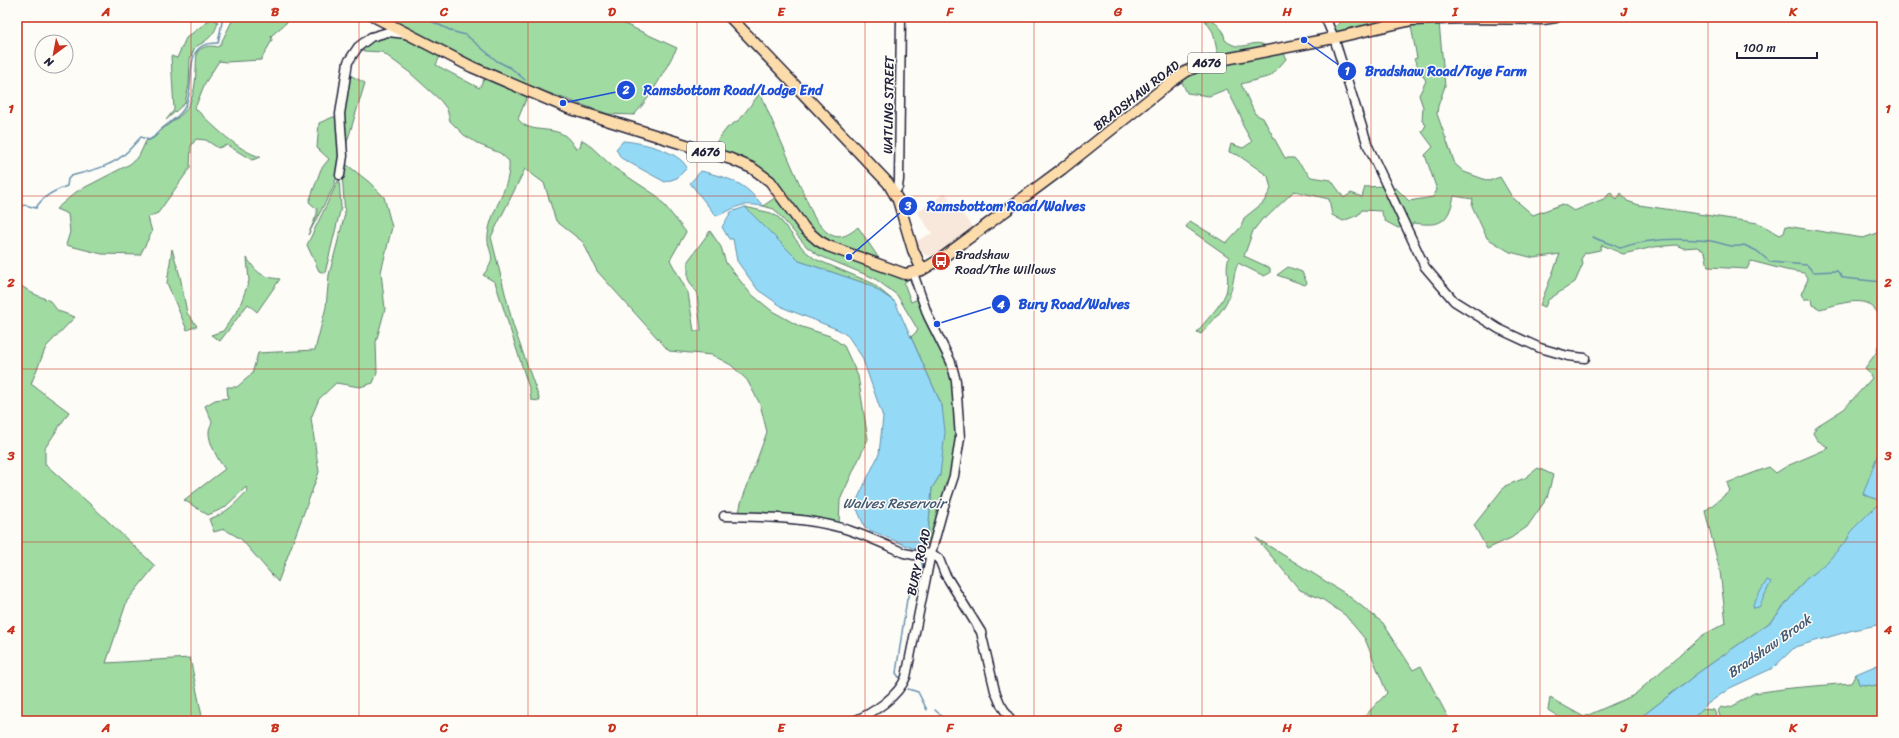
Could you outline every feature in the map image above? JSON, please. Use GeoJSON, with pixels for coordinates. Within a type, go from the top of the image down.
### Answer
{"type":"FeatureCollection","features":[{"type":"Feature","properties":{"kind":"main road","name":"A676"},"geometry":{"type":"LineString","coordinates":[[375,17],[478,70],[568,108],[742,163],[762,174],[770,181],[805,229],[819,241],[902,274],[918,271]]}},
{"type":"Feature","properties":{"kind":"main road"},"geometry":{"type":"LineString","coordinates":[[730,17],[875,167],[895,192],[918,271]]}},
{"type":"Feature","properties":{"kind":"main road","name":"BRADSHAW ROAD"},"geometry":{"type":"LineString","coordinates":[[918,271],[942,258],[1062,169],[1187,71],[1215,61],[1422,19],[1543,19],[1556,17]]}},
{"type":"Feature","properties":{"kind":"street","name":"WATLING STREET"},"geometry":{"type":"LineString","coordinates":[[895,192],[898,188],[899,180],[901,17]]}},
{"type":"Feature","properties":{"kind":"street"},"geometry":{"type":"LineString","coordinates":[[1325,17],[1334,38],[1368,146],[1424,267],[1454,300],[1499,330],[1545,350],[1568,356],[1584,358]]}},
{"type":"Feature","properties":{"kind":"street"},"geometry":{"type":"LineString","coordinates":[[340,175],[343,156],[340,114],[348,62],[358,48],[371,37],[388,32],[411,35]]}},
{"type":"Feature","properties":{"kind":"street","name":"BURY ROAD"},"geometry":{"type":"LineString","coordinates":[[854,721],[875,710],[896,693],[904,681],[931,553],[954,476],[960,438],[956,381],[951,362],[928,316],[918,271]]}},
{"type":"Feature","properties":{"kind":"street"},"geometry":{"type":"LineString","coordinates":[[724,516],[796,520],[827,525],[842,528],[904,553],[914,555],[931,553],[939,559],[945,574],[981,632],[995,691],[1000,703],[1011,721]]}},
{"type":"Feature","properties":{"kind":"shaded area"},"geometry":{"type":"Polygon","coordinates":[[[945,193],[974,228],[935,255],[927,256],[921,252],[916,241],[932,233],[917,212],[945,193]]]}},
{"type":"Feature","properties":{"kind":"green space"},"geometry":{"type":"Polygon","coordinates":[[[234,17],[293,17],[271,36],[272,40],[261,60],[219,61],[205,83],[195,108],[235,144],[261,157],[252,160],[227,145],[218,148],[206,140],[196,139],[191,146],[190,168],[158,213],[148,217],[152,232],[140,255],[102,254],[66,245],[70,232],[68,214],[56,209],[76,192],[130,164],[139,156],[146,141],[155,137],[184,112],[192,98],[194,91],[197,52],[207,46],[218,47],[234,17]]]}},
{"type":"Feature","properties":{"kind":"green space"},"geometry":{"type":"Polygon","coordinates":[[[384,17],[617,17],[616,20],[677,48],[653,91],[634,115],[608,114],[496,72],[384,17]]]}},
{"type":"Feature","properties":{"kind":"green space"},"geometry":{"type":"Polygon","coordinates":[[[1203,17],[1210,17],[1223,31],[1225,40],[1231,44],[1242,46],[1256,43],[1266,46],[1218,55],[1213,32],[1203,17]]]}},
{"type":"Feature","properties":{"kind":"green space"},"geometry":{"type":"Polygon","coordinates":[[[1347,17],[1406,17],[1335,32],[1334,28],[1347,17]]]}},
{"type":"Feature","properties":{"kind":"green space"},"geometry":{"type":"Polygon","coordinates":[[[212,18],[218,22],[215,31],[207,40],[195,47],[190,59],[189,85],[185,103],[166,120],[174,110],[171,56],[177,58],[186,38],[212,18]]]}},
{"type":"Feature","properties":{"kind":"green space"},"geometry":{"type":"Polygon","coordinates":[[[1422,23],[1439,23],[1445,86],[1438,106],[1437,114],[1455,164],[1464,172],[1489,181],[1500,177],[1512,197],[1533,215],[1563,204],[1574,211],[1606,198],[1610,192],[1617,200],[1621,193],[1627,201],[1639,205],[1758,223],[1780,235],[1784,233],[1786,226],[1863,238],[1875,234],[1882,228],[1882,324],[1878,313],[1872,306],[1865,303],[1848,302],[1820,309],[1813,305],[1812,299],[1804,299],[1801,294],[1808,279],[1804,273],[1751,261],[1747,269],[1708,267],[1705,252],[1697,247],[1683,248],[1676,245],[1654,247],[1623,254],[1602,245],[1600,250],[1585,253],[1581,259],[1583,264],[1575,282],[1548,300],[1545,307],[1540,305],[1560,254],[1534,258],[1510,252],[1487,238],[1472,206],[1473,199],[1454,196],[1449,213],[1441,222],[1430,224],[1413,223],[1409,231],[1390,189],[1396,188],[1409,201],[1433,197],[1437,190],[1425,155],[1433,147],[1422,132],[1426,125],[1422,121],[1423,107],[1419,95],[1426,81],[1414,59],[1417,58],[1411,26],[1422,23]]]}},
{"type":"Feature","properties":{"kind":"green space"},"geometry":{"type":"Polygon","coordinates":[[[378,37],[406,37],[440,56],[436,65],[479,88],[485,78],[527,97],[518,119],[523,124],[528,127],[558,132],[564,135],[576,149],[580,147],[582,140],[586,142],[613,167],[657,196],[686,232],[670,260],[688,293],[694,331],[701,330],[697,294],[688,279],[688,261],[710,231],[721,247],[726,263],[750,293],[772,311],[799,326],[830,336],[844,346],[858,376],[868,439],[840,500],[839,524],[800,515],[739,513],[741,503],[767,432],[760,404],[747,380],[731,365],[712,355],[669,351],[597,271],[583,242],[556,221],[544,183],[525,169],[491,237],[513,325],[540,401],[531,400],[530,391],[495,282],[483,275],[491,263],[492,258],[488,235],[493,216],[507,181],[509,161],[500,153],[480,145],[464,135],[450,121],[447,109],[440,100],[409,72],[382,52],[364,51],[360,48],[378,37]]]}},
{"type":"Feature","properties":{"kind":"green space"},"geometry":{"type":"Polygon","coordinates":[[[1284,52],[1286,59],[1271,76],[1241,84],[1255,114],[1263,118],[1285,158],[1294,158],[1311,177],[1331,180],[1344,198],[1351,193],[1362,197],[1365,187],[1384,186],[1403,227],[1398,228],[1385,221],[1381,211],[1362,210],[1358,215],[1343,221],[1332,215],[1329,199],[1294,191],[1266,218],[1263,218],[1253,231],[1244,256],[1270,268],[1270,273],[1264,276],[1238,263],[1231,292],[1227,301],[1221,311],[1201,334],[1197,332],[1219,305],[1226,293],[1227,265],[1229,257],[1186,227],[1190,221],[1226,243],[1241,227],[1244,218],[1263,203],[1271,189],[1268,176],[1238,155],[1229,152],[1231,144],[1243,148],[1252,142],[1242,124],[1242,119],[1227,89],[1209,96],[1187,93],[1181,80],[1205,68],[1284,52]]]}},
{"type":"Feature","properties":{"kind":"green space"},"geometry":{"type":"Polygon","coordinates":[[[348,74],[365,83],[347,142],[346,164],[369,182],[384,197],[392,227],[381,272],[385,309],[376,342],[377,373],[373,383],[360,387],[336,383],[319,399],[311,418],[319,472],[278,582],[241,539],[224,529],[214,532],[209,519],[230,508],[247,491],[246,487],[224,508],[208,515],[184,500],[225,469],[217,457],[210,441],[209,431],[212,422],[205,406],[215,400],[228,398],[227,387],[237,387],[252,374],[258,353],[315,350],[326,307],[329,275],[345,214],[342,174],[342,135],[348,74]]]}},
{"type":"Feature","properties":{"kind":"green space"},"geometry":{"type":"Polygon","coordinates":[[[760,93],[814,217],[819,224],[828,233],[839,237],[851,233],[858,227],[880,260],[826,240],[811,229],[781,187],[769,176],[711,149],[727,128],[740,119],[760,93]]]}},
{"type":"Feature","properties":{"kind":"green space"},"geometry":{"type":"Polygon","coordinates":[[[333,117],[338,117],[340,168],[333,188],[308,235],[317,214],[317,209],[309,202],[321,169],[329,159],[317,148],[319,123],[333,117]]]}},
{"type":"Feature","properties":{"kind":"green space"},"geometry":{"type":"Polygon","coordinates":[[[339,179],[341,207],[325,273],[319,271],[307,245],[339,179]]]}},
{"type":"Feature","properties":{"kind":"green space"},"geometry":{"type":"Polygon","coordinates":[[[776,197],[810,240],[818,246],[908,280],[904,283],[911,302],[920,298],[948,361],[953,381],[958,438],[952,475],[943,496],[930,548],[928,549],[927,543],[932,488],[940,475],[942,406],[911,337],[918,330],[897,295],[874,278],[818,255],[807,247],[774,209],[763,206],[776,197]]]}},
{"type":"Feature","properties":{"kind":"green space"},"geometry":{"type":"Polygon","coordinates":[[[745,207],[771,213],[778,217],[804,250],[815,259],[872,283],[895,302],[870,285],[799,261],[745,207]]]}},
{"type":"Feature","properties":{"kind":"green space"},"geometry":{"type":"Polygon","coordinates":[[[172,249],[180,276],[187,313],[197,326],[187,330],[167,283],[172,249]]]}},
{"type":"Feature","properties":{"kind":"green space"},"geometry":{"type":"Polygon","coordinates":[[[247,258],[260,273],[268,277],[280,279],[257,312],[248,304],[220,341],[211,335],[223,331],[239,308],[249,281],[247,258]]]}},
{"type":"Feature","properties":{"kind":"green space"},"geometry":{"type":"Polygon","coordinates":[[[1288,267],[1302,272],[1307,283],[1305,285],[1277,275],[1288,267]]]}},
{"type":"Feature","properties":{"kind":"green space"},"geometry":{"type":"Polygon","coordinates":[[[17,283],[32,293],[50,301],[58,311],[75,317],[46,347],[31,384],[69,412],[45,448],[45,464],[91,505],[155,566],[127,601],[106,663],[190,658],[203,721],[17,721],[17,283]]]}},
{"type":"Feature","properties":{"kind":"green space"},"geometry":{"type":"Polygon","coordinates":[[[1882,332],[1882,443],[1864,494],[1881,501],[1852,530],[1847,540],[1827,563],[1805,580],[1772,621],[1698,673],[1636,721],[1565,721],[1548,710],[1550,698],[1584,717],[1634,695],[1703,635],[1726,623],[1720,571],[1705,511],[1730,491],[1727,483],[1769,467],[1776,473],[1787,466],[1829,448],[1817,440],[1813,433],[1817,426],[1844,409],[1872,378],[1865,368],[1876,353],[1882,332]]]}},
{"type":"Feature","properties":{"kind":"green space"},"geometry":{"type":"Polygon","coordinates":[[[1538,468],[1553,475],[1547,498],[1527,527],[1511,538],[1487,549],[1474,525],[1505,486],[1525,478],[1538,468]]]}},
{"type":"Feature","properties":{"kind":"green space"},"geometry":{"type":"Polygon","coordinates":[[[1256,538],[1346,594],[1383,623],[1413,670],[1421,666],[1450,721],[1360,721],[1387,693],[1365,639],[1345,615],[1322,599],[1300,590],[1256,538]]]}},
{"type":"Feature","properties":{"kind":"green space"},"geometry":{"type":"Polygon","coordinates":[[[1856,674],[1859,684],[1882,687],[1882,721],[1722,721],[1718,711],[1721,707],[1726,708],[1733,706],[1754,693],[1851,683],[1856,674]]]}},
{"type":"Feature","properties":{"kind":"green space"},"geometry":{"type":"Polygon","coordinates":[[[1702,709],[1714,710],[1718,721],[1690,721],[1702,709]]]}},
{"type":"Feature","properties":{"kind":"water"},"geometry":{"type":"Polygon","coordinates":[[[623,141],[659,148],[683,162],[687,168],[677,178],[665,182],[621,158],[616,149],[623,141]]]}},
{"type":"Feature","properties":{"kind":"water"},"geometry":{"type":"Polygon","coordinates":[[[701,171],[721,176],[736,182],[749,191],[763,206],[742,205],[716,216],[690,183],[701,171]]]}},
{"type":"Feature","properties":{"kind":"water","name":"Walves Reservoir"},"geometry":{"type":"Polygon","coordinates":[[[745,207],[799,261],[870,285],[895,302],[942,406],[945,432],[940,475],[932,488],[927,543],[919,549],[912,548],[865,528],[855,504],[879,454],[883,417],[862,357],[848,336],[839,330],[784,308],[758,290],[737,261],[733,239],[729,239],[722,227],[731,212],[745,207]]]}},
{"type":"Feature","properties":{"kind":"water","name":"Bradshaw Brook"},"geometry":{"type":"Polygon","coordinates":[[[1882,443],[1882,624],[1853,630],[1795,647],[1773,668],[1730,688],[1706,705],[1690,721],[1636,721],[1698,673],[1772,621],[1805,580],[1827,562],[1847,540],[1852,530],[1881,501],[1863,494],[1882,443]]]}},
{"type":"Feature","properties":{"kind":"water"},"geometry":{"type":"Polygon","coordinates":[[[1767,580],[1771,582],[1759,607],[1754,608],[1753,604],[1767,580]]]}},
{"type":"Feature","properties":{"kind":"water"},"geometry":{"type":"Polygon","coordinates":[[[1882,663],[1882,687],[1859,684],[1856,674],[1882,663]]]}},
{"type":"Feature","properties":{"kind":"waterway"},"geometry":{"type":"LineString","coordinates":[[17,211],[21,206],[25,205],[36,208],[49,194],[67,186],[68,179],[71,176],[116,161],[141,137],[149,140],[180,114],[188,100],[193,57],[198,50],[205,45],[218,43],[223,17]]}},
{"type":"Feature","properties":{"kind":"waterway"},"geometry":{"type":"LineString","coordinates":[[427,17],[431,21],[454,32],[466,35],[497,61],[511,68],[525,80]]}},
{"type":"Feature","properties":{"kind":"waterway"},"geometry":{"type":"LineString","coordinates":[[1593,237],[1620,248],[1642,242],[1677,239],[1711,241],[1731,246],[1744,245],[1757,251],[1770,262],[1807,265],[1813,272],[1837,271],[1843,278],[1882,282]]}},
{"type":"Feature","properties":{"kind":"waterway"},"geometry":{"type":"LineString","coordinates":[[901,680],[896,673],[907,599],[923,568],[921,559]]}},
{"type":"Feature","properties":{"kind":"waterway"},"geometry":{"type":"LineString","coordinates":[[908,689],[918,692],[927,710]]}},
{"type":"Feature","properties":{"kind":"waterway"},"geometry":{"type":"LineString","coordinates":[[935,710],[947,721]]}},
{"type":"Feature","properties":{"kind":"place","name":"Bradshaw Road/Toye Farm"},"geometry":{"type":"Point","coordinates":[1304,40]}},
{"type":"Feature","properties":{"kind":"place","name":"Ramsbottom Road/Lodge End"},"geometry":{"type":"Point","coordinates":[563,103]}},
{"type":"Feature","properties":{"kind":"place","name":"Ramsbottom Road/Walves"},"geometry":{"type":"Point","coordinates":[849,257]}},
{"type":"Feature","properties":{"kind":"place","name":"Bradshaw Road/The Willows"},"geometry":{"type":"Point","coordinates":[941,261]}},
{"type":"Feature","properties":{"kind":"place","name":"Bury Road/Walves"},"geometry":{"type":"Point","coordinates":[937,324]}}]}
